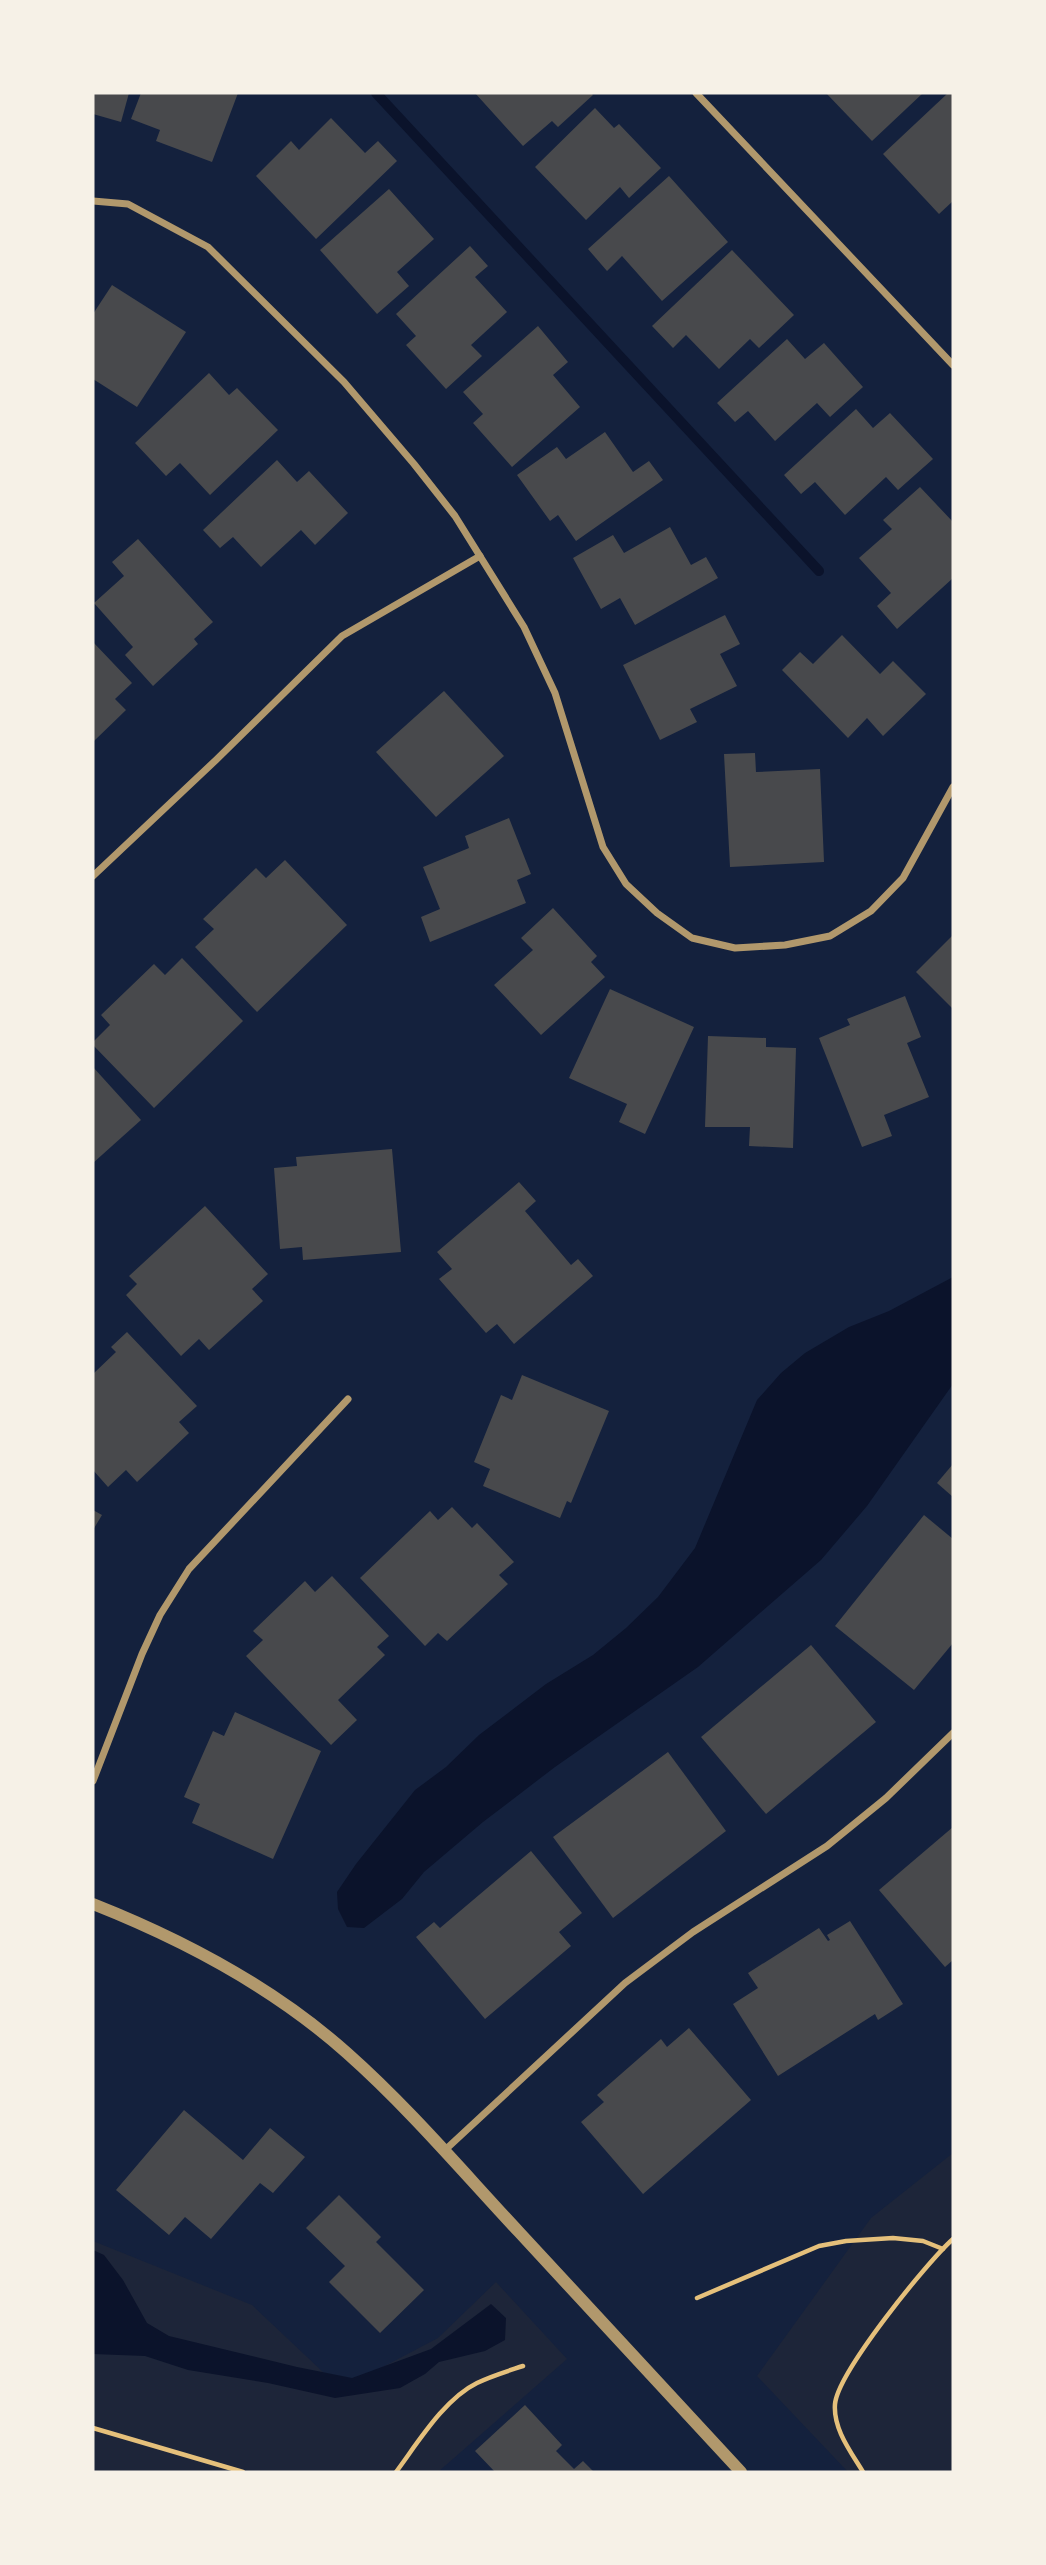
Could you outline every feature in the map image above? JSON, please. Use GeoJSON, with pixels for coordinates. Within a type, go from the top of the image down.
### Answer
{"type":"FeatureCollection","features":[{"type":"Feature","properties":{"kind":"street"},"geometry":{"type":"LineString","coordinates":[[696,93],[953,365]]}},
{"type":"Feature","properties":{"kind":"street"},"geometry":{"type":"LineString","coordinates":[[93,201],[128,204],[208,247],[344,382],[455,516],[524,627],[555,693],[603,847],[626,884],[657,913],[692,938],[735,948],[785,945],[830,936],[871,911],[903,878],[953,788]]}},
{"type":"Feature","properties":{"kind":"street"},"geometry":{"type":"LineString","coordinates":[[93,876],[342,636],[481,556]]}},
{"type":"Feature","properties":{"kind":"street"},"geometry":{"type":"LineString","coordinates":[[93,1781],[142,1654],[160,1615],[189,1569],[348,1399]]}},
{"type":"Feature","properties":{"kind":"street"},"geometry":{"type":"LineString","coordinates":[[443,2151],[625,1983],[693,1932],[827,1846],[886,1798],[953,1733]]}},
{"type":"Feature","properties":{"kind":"street"},"geometry":{"type":"LineString","coordinates":[[93,1905],[167,1935],[237,1973],[278,1999],[346,2052],[406,2110],[741,2472]]}},
{"type":"Feature","properties":{"kind":"path"},"geometry":{"type":"LineString","coordinates":[[697,2298],[828,2244],[893,2238],[923,2241],[943,2249]]}},
{"type":"Feature","properties":{"kind":"path"},"geometry":{"type":"LineString","coordinates":[[863,2472],[842,2435],[835,2405],[837,2392],[917,2276],[953,2239]]}},
{"type":"Feature","properties":{"kind":"path"},"geometry":{"type":"LineString","coordinates":[[396,2472],[461,2392],[476,2383],[523,2366]]}},
{"type":"Feature","properties":{"kind":"path"},"geometry":{"type":"LineString","coordinates":[[93,2428],[243,2472]]}},
{"type":"Feature","properties":{"kind":"shaded area"},"geometry":{"type":"Polygon","coordinates":[[[953,1277],[953,1384],[867,1506],[821,1560],[698,1667],[555,1767],[483,1822],[424,1872],[402,1899],[364,1928],[347,1927],[338,1909],[337,1892],[415,1790],[446,1767],[479,1735],[546,1684],[593,1655],[658,1597],[695,1548],[757,1400],[781,1373],[805,1353],[849,1327],[889,1311],[953,1277]]]}},
{"type":"Feature","properties":{"kind":"shaded area"},"geometry":{"type":"Polygon","coordinates":[[[953,2153],[953,2472],[848,2472],[757,2376],[871,2218],[953,2153]]]}},
{"type":"Feature","properties":{"kind":"shaded area"},"geometry":{"type":"Polygon","coordinates":[[[93,2241],[252,2305],[341,2389],[438,2338],[496,2282],[567,2359],[438,2472],[93,2472],[93,2241]]]}},
{"type":"Feature","properties":{"kind":"shaded area"},"geometry":{"type":"Polygon","coordinates":[[[93,2250],[104,2255],[123,2280],[147,2323],[169,2336],[297,2367],[352,2378],[431,2349],[491,2304],[506,2318],[505,2340],[485,2351],[439,2362],[425,2374],[400,2388],[335,2398],[268,2383],[188,2370],[145,2356],[93,2354],[93,2250]]]}},
{"type":"Feature","properties":{"kind":"building"},"geometry":{"type":"Polygon","coordinates":[[[93,93],[129,93],[121,122],[93,114],[93,93]]]}},
{"type":"Feature","properties":{"kind":"building"},"geometry":{"type":"Polygon","coordinates":[[[141,93],[238,93],[212,162],[156,141],[160,130],[131,119],[141,93]]]}},
{"type":"Feature","properties":{"kind":"building"},"geometry":{"type":"Polygon","coordinates":[[[475,93],[593,95],[558,127],[552,121],[523,146],[475,93]]]}},
{"type":"Feature","properties":{"kind":"building"},"geometry":{"type":"Polygon","coordinates":[[[826,93],[923,93],[872,141],[826,93]]]}},
{"type":"Feature","properties":{"kind":"building"},"geometry":{"type":"Polygon","coordinates":[[[948,93],[953,93],[953,201],[939,214],[883,154],[948,93]]]}},
{"type":"Feature","properties":{"kind":"building"},"geometry":{"type":"Polygon","coordinates":[[[595,108],[614,128],[619,124],[661,168],[629,198],[620,187],[586,220],[535,167],[595,108]]]}},
{"type":"Feature","properties":{"kind":"building"},"geometry":{"type":"Polygon","coordinates":[[[331,118],[365,153],[378,141],[397,161],[316,239],[256,176],[291,141],[299,150],[331,118]]]}},
{"type":"Feature","properties":{"kind":"building"},"geometry":{"type":"Polygon","coordinates":[[[669,176],[728,242],[662,301],[622,256],[607,271],[588,249],[669,176]]]}},
{"type":"Feature","properties":{"kind":"building"},"geometry":{"type":"Polygon","coordinates":[[[389,189],[434,239],[397,272],[409,286],[377,314],[320,250],[389,189]]]}},
{"type":"Feature","properties":{"kind":"building"},"geometry":{"type":"Polygon","coordinates":[[[470,246],[488,266],[475,277],[507,312],[471,345],[482,356],[446,389],[406,345],[416,336],[396,314],[470,246]]]}},
{"type":"Feature","properties":{"kind":"building"},"geometry":{"type":"Polygon","coordinates":[[[732,250],[794,315],[759,348],[750,339],[719,369],[686,335],[673,348],[652,326],[732,250]]]}},
{"type":"Feature","properties":{"kind":"building"},"geometry":{"type":"Polygon","coordinates":[[[112,285],[186,332],[137,407],[93,379],[93,314],[112,285]]]}},
{"type":"Feature","properties":{"kind":"building"},"geometry":{"type":"Polygon","coordinates":[[[538,326],[568,362],[553,375],[580,407],[512,467],[473,423],[483,414],[463,392],[538,326]]]}},
{"type":"Feature","properties":{"kind":"building"},"geometry":{"type":"Polygon","coordinates":[[[787,339],[805,359],[824,343],[863,387],[830,417],[817,403],[775,441],[748,411],[735,422],[717,403],[787,339]]]}},
{"type":"Feature","properties":{"kind":"building"},"geometry":{"type":"Polygon","coordinates":[[[209,373],[229,395],[237,388],[278,430],[210,495],[180,463],[166,476],[135,443],[209,373]]]}},
{"type":"Feature","properties":{"kind":"building"},"geometry":{"type":"Polygon","coordinates":[[[856,409],[873,428],[890,413],[933,459],[898,490],[886,477],[845,515],[815,482],[801,494],[784,475],[856,409]]]}},
{"type":"Feature","properties":{"kind":"building"},"geometry":{"type":"Polygon","coordinates":[[[605,432],[633,472],[649,461],[663,480],[576,541],[558,515],[550,521],[517,475],[557,447],[566,459],[605,432]]]}},
{"type":"Feature","properties":{"kind":"building"},"geometry":{"type":"Polygon","coordinates":[[[277,460],[297,482],[309,471],[348,513],[315,545],[301,530],[261,567],[233,537],[220,548],[203,530],[277,460]]]}},
{"type":"Feature","properties":{"kind":"building"},"geometry":{"type":"Polygon","coordinates":[[[920,487],[953,522],[953,578],[897,629],[877,606],[891,593],[859,558],[892,529],[883,520],[920,487]]]}},
{"type":"Feature","properties":{"kind":"building"},"geometry":{"type":"Polygon","coordinates":[[[670,527],[691,565],[706,557],[718,578],[635,625],[620,598],[601,609],[573,558],[613,535],[624,553],[670,527]]]}},
{"type":"Feature","properties":{"kind":"building"},"geometry":{"type":"Polygon","coordinates":[[[138,539],[213,622],[194,639],[198,644],[153,686],[125,655],[133,647],[94,603],[124,576],[112,562],[138,539]]]}},
{"type":"Feature","properties":{"kind":"building"},"geometry":{"type":"Polygon","coordinates":[[[725,615],[740,644],[720,654],[737,686],[690,709],[697,722],[660,740],[623,665],[725,615]]]}},
{"type":"Feature","properties":{"kind":"building"},"geometry":{"type":"Polygon","coordinates":[[[842,635],[880,674],[893,661],[926,694],[883,736],[867,718],[848,738],[782,670],[800,652],[813,664],[842,635]]]}},
{"type":"Feature","properties":{"kind":"building"},"geometry":{"type":"Polygon","coordinates":[[[93,642],[132,683],[115,699],[126,710],[93,742],[93,642]]]}},
{"type":"Feature","properties":{"kind":"building"},"geometry":{"type":"Polygon","coordinates":[[[444,691],[504,756],[436,817],[376,752],[444,691]]]}},
{"type":"Feature","properties":{"kind":"building"},"geometry":{"type":"Polygon","coordinates":[[[755,753],[756,772],[820,769],[824,862],[730,867],[724,754],[755,753]]]}},
{"type":"Feature","properties":{"kind":"building"},"geometry":{"type":"Polygon","coordinates":[[[509,818],[531,874],[517,880],[526,903],[430,942],[421,917],[440,909],[423,867],[469,848],[465,836],[509,818]]]}},
{"type":"Feature","properties":{"kind":"building"},"geometry":{"type":"Polygon","coordinates":[[[285,860],[347,925],[257,1012],[195,947],[214,929],[203,919],[256,868],[266,878],[285,860]]]}},
{"type":"Feature","properties":{"kind":"building"},"geometry":{"type":"Polygon","coordinates":[[[553,908],[597,956],[591,962],[605,977],[541,1035],[494,985],[533,950],[521,938],[553,908]]]}},
{"type":"Feature","properties":{"kind":"building"},"geometry":{"type":"Polygon","coordinates":[[[953,935],[953,1009],[916,972],[953,935]]]}},
{"type":"Feature","properties":{"kind":"building"},"geometry":{"type":"Polygon","coordinates":[[[182,958],[243,1021],[154,1108],[93,1042],[110,1025],[101,1015],[154,964],[165,975],[182,958]]]}},
{"type":"Feature","properties":{"kind":"building"},"geometry":{"type":"Polygon","coordinates":[[[610,989],[694,1027],[645,1134],[619,1122],[627,1104],[569,1078],[610,989]]]}},
{"type":"Feature","properties":{"kind":"building"},"geometry":{"type":"Polygon","coordinates":[[[905,996],[921,1037],[907,1043],[929,1097],[884,1115],[892,1136],[862,1147],[819,1038],[850,1025],[847,1019],[905,996]]]}},
{"type":"Feature","properties":{"kind":"building"},"geometry":{"type":"Polygon","coordinates":[[[708,1036],[766,1038],[766,1047],[796,1048],[793,1148],[749,1146],[750,1127],[705,1127],[708,1036]]]}},
{"type":"Feature","properties":{"kind":"building"},"geometry":{"type":"Polygon","coordinates":[[[93,1067],[141,1120],[93,1163],[93,1067]]]}},
{"type":"Feature","properties":{"kind":"building"},"geometry":{"type":"Polygon","coordinates":[[[392,1149],[401,1252],[303,1260],[302,1247],[280,1249],[274,1168],[297,1166],[296,1157],[392,1149]]]}},
{"type":"Feature","properties":{"kind":"building"},"geometry":{"type":"Polygon","coordinates":[[[519,1182],[536,1201],[525,1211],[571,1265],[578,1259],[593,1276],[514,1344],[497,1324],[486,1333],[439,1279],[452,1269],[437,1252],[519,1182]]]}},
{"type":"Feature","properties":{"kind":"building"},"geometry":{"type":"Polygon","coordinates":[[[205,1206],[268,1274],[252,1289],[263,1301],[209,1350],[199,1339],[181,1356],[126,1295],[137,1284],[129,1276],[205,1206]]]}},
{"type":"Feature","properties":{"kind":"building"},"geometry":{"type":"Polygon","coordinates":[[[127,1332],[197,1406],[179,1422],[189,1433],[137,1482],[126,1470],[108,1487],[93,1470],[93,1374],[116,1352],[111,1347],[127,1332]]]}},
{"type":"Feature","properties":{"kind":"building"},"geometry":{"type":"Polygon","coordinates":[[[522,1375],[609,1411],[571,1503],[567,1501],[560,1518],[483,1486],[490,1469],[474,1462],[501,1395],[512,1400],[522,1375]]]}},
{"type":"Feature","properties":{"kind":"building"},"geometry":{"type":"Polygon","coordinates":[[[953,1464],[953,1497],[937,1483],[953,1464]]]}},
{"type":"Feature","properties":{"kind":"building"},"geometry":{"type":"Polygon","coordinates":[[[452,1507],[472,1528],[477,1523],[514,1562],[499,1575],[508,1584],[447,1641],[438,1633],[425,1646],[360,1578],[430,1511],[438,1520],[452,1507]]]}},
{"type":"Feature","properties":{"kind":"building"},"geometry":{"type":"Polygon","coordinates":[[[93,1510],[102,1515],[93,1530],[93,1510]]]}},
{"type":"Feature","properties":{"kind":"building"},"geometry":{"type":"Polygon","coordinates":[[[924,1515],[953,1539],[953,1643],[914,1690],[835,1626],[924,1515]]]}},
{"type":"Feature","properties":{"kind":"building"},"geometry":{"type":"Polygon","coordinates":[[[332,1576],[389,1636],[377,1647],[385,1655],[338,1700],[357,1720],[331,1745],[246,1656],[263,1640],[253,1631],[305,1581],[315,1592],[332,1576]]]}},
{"type":"Feature","properties":{"kind":"building"},"geometry":{"type":"Polygon","coordinates":[[[811,1645],[876,1722],[766,1814],[701,1737],[811,1645]]]}},
{"type":"Feature","properties":{"kind":"building"},"geometry":{"type":"Polygon","coordinates":[[[235,1712],[321,1751],[273,1859],[192,1823],[200,1804],[184,1797],[213,1731],[224,1736],[235,1712]]]}},
{"type":"Feature","properties":{"kind":"building"},"geometry":{"type":"Polygon","coordinates":[[[668,1752],[726,1831],[613,1918],[553,1837],[668,1752]]]}},
{"type":"Feature","properties":{"kind":"building"},"geometry":{"type":"Polygon","coordinates":[[[953,1827],[953,1960],[945,1967],[879,1890],[953,1827]]]}},
{"type":"Feature","properties":{"kind":"building"},"geometry":{"type":"Polygon","coordinates":[[[531,1851],[582,1913],[559,1932],[571,1946],[485,2019],[416,1937],[434,1922],[440,1928],[531,1851]]]}},
{"type":"Feature","properties":{"kind":"building"},"geometry":{"type":"Polygon","coordinates":[[[850,1921],[903,2004],[878,2020],[875,2014],[778,2076],[733,2004],[758,1988],[748,1973],[819,1928],[828,1941],[830,1940],[827,1935],[850,1921]]]}},
{"type":"Feature","properties":{"kind":"building"},"geometry":{"type":"Polygon","coordinates":[[[689,2028],[751,2100],[643,2194],[581,2122],[604,2102],[597,2095],[661,2039],[667,2047],[689,2028]]]}},
{"type":"Feature","properties":{"kind":"building"},"geometry":{"type":"Polygon","coordinates":[[[184,2110],[243,2160],[270,2128],[305,2157],[273,2193],[260,2183],[211,2239],[185,2217],[169,2235],[116,2190],[184,2110]]]}},
{"type":"Feature","properties":{"kind":"building"},"geometry":{"type":"Polygon","coordinates":[[[339,2195],[381,2237],[376,2242],[424,2290],[380,2333],[329,2282],[345,2266],[306,2228],[339,2195]]]}},
{"type":"Feature","properties":{"kind":"building"},"geometry":{"type":"Polygon","coordinates":[[[525,2405],[562,2445],[556,2451],[574,2469],[583,2461],[594,2472],[495,2472],[475,2451],[525,2405]]]}},
{"type":"Feature","properties":{"kind":"waterway"},"geometry":{"type":"LineString","coordinates":[[376,93],[819,571]]}}]}
